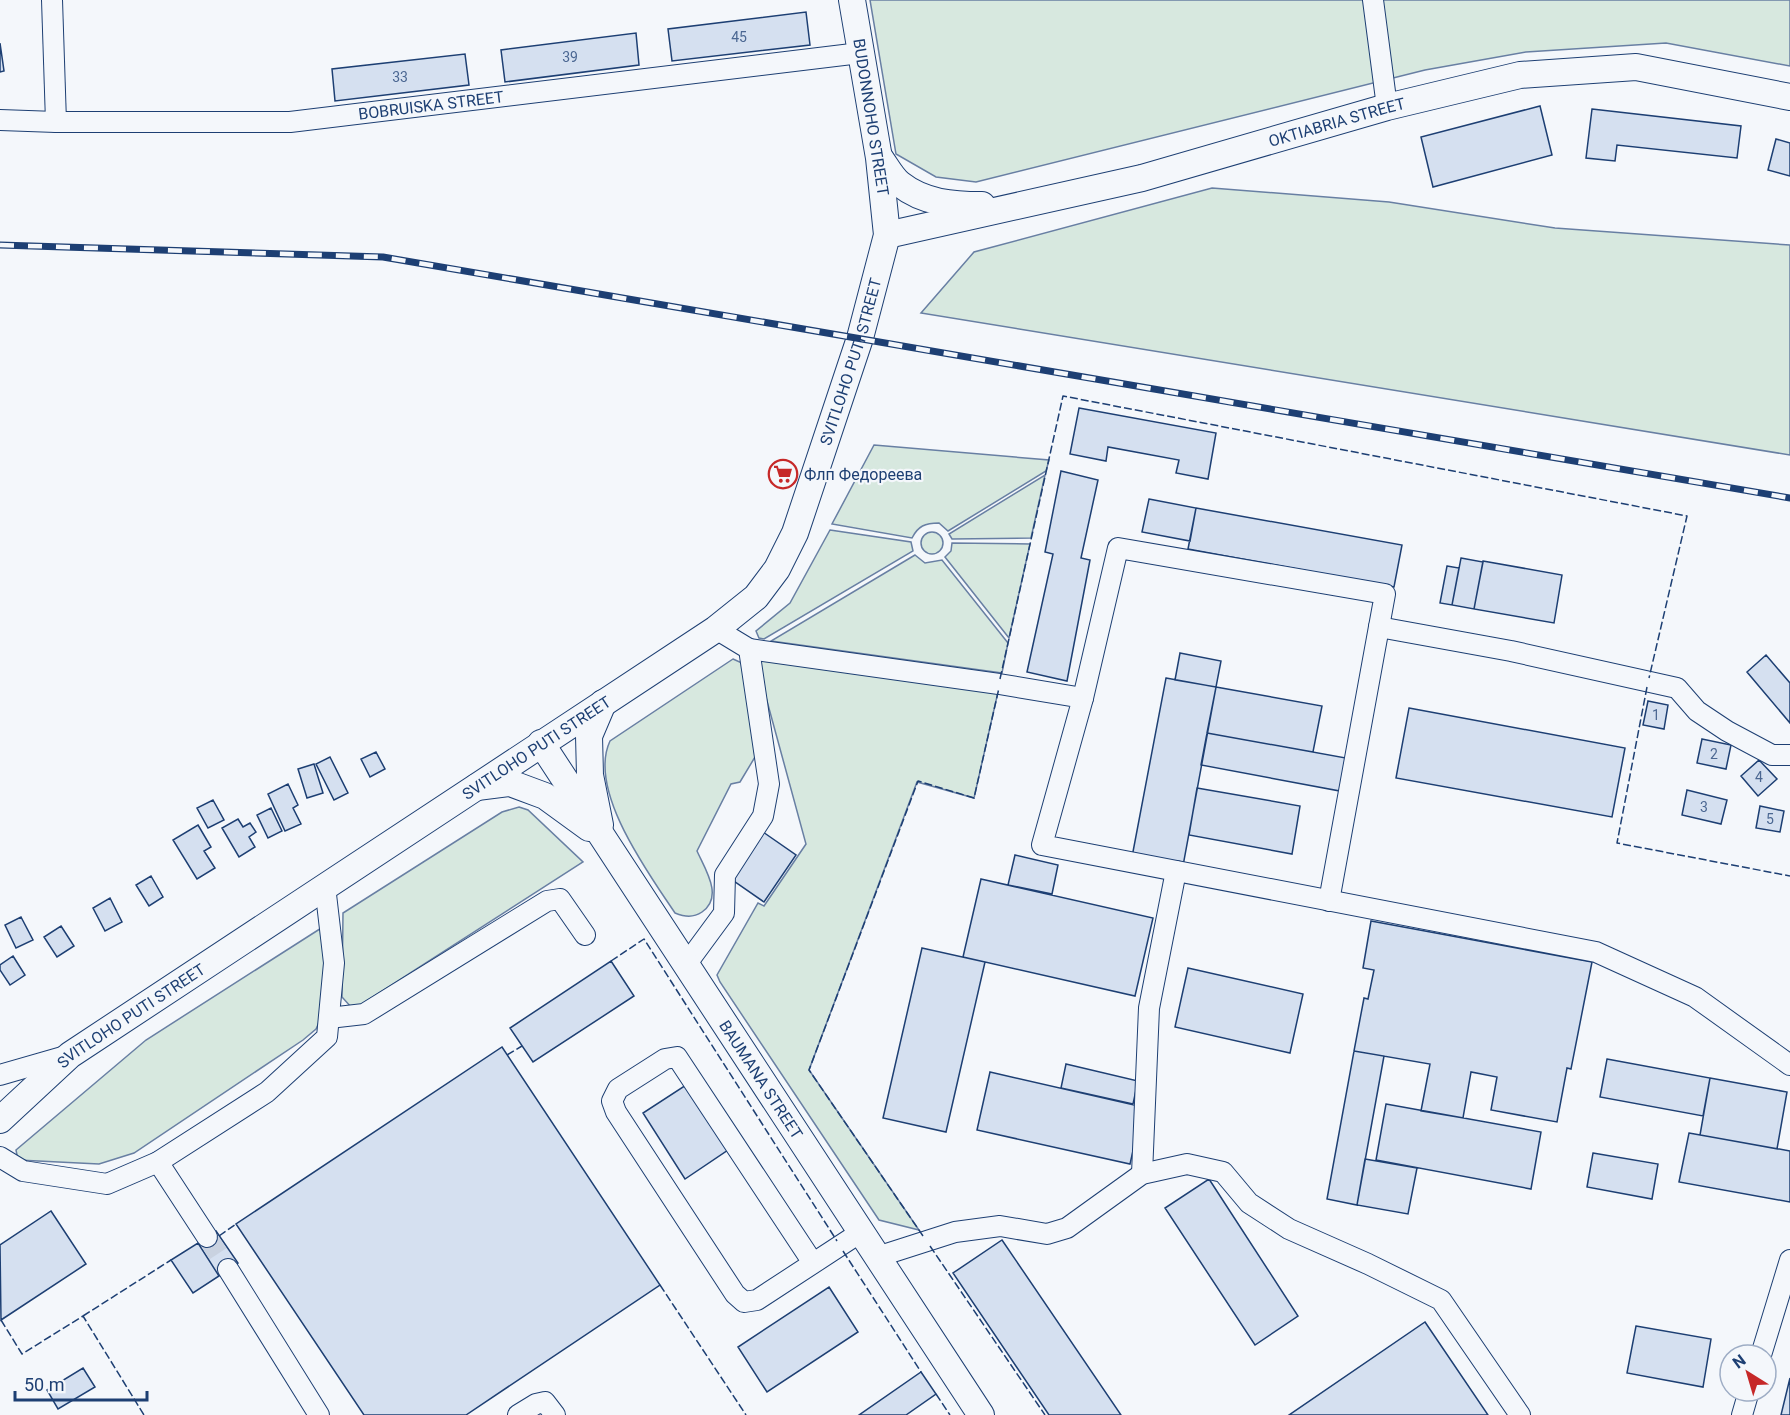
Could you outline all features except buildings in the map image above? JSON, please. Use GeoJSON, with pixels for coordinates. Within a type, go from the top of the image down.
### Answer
{"type":"FeatureCollection","features":[{"type":"Feature","properties":{"kind":"main road","name":"BUDONNOHO STREET"},"geometry":{"type":"LineString","coordinates":[[852,0],[879,158],[887,235]]}},
{"type":"Feature","properties":{"kind":"main road","name":"OKTIABRIA STREET"},"geometry":{"type":"LineString","coordinates":[[887,235],[1142,178],[1387,107],[1520,75],[1636,67],[1790,97]]}},
{"type":"Feature","properties":{"kind":"main road"},"geometry":{"type":"LineString","coordinates":[[879,158],[899,184],[927,200],[956,205],[1018,206]]}},
{"type":"Feature","properties":{"kind":"main road","name":"SVITLOHO PUTI STREET"},"geometry":{"type":"LineString","coordinates":[[0,1120],[70,1055],[716,629],[756,597],[777,569],[795,533],[860,338],[887,235]]}},
{"type":"Feature","properties":{"kind":"main road"},"geometry":{"type":"LineString","coordinates":[[602,837],[590,775],[589,736],[603,703]]}},
{"type":"Feature","properties":{"kind":"main road","name":"BAUMANA STREET"},"geometry":{"type":"LineString","coordinates":[[541,743],[981,1415]]}},
{"type":"Feature","properties":{"kind":"main road"},"geometry":{"type":"LineString","coordinates":[[474,788],[510,783],[545,796],[602,837]]}},
{"type":"Feature","properties":{"kind":"street"},"geometry":{"type":"LineString","coordinates":[[52,0],[56,122]]}},
{"type":"Feature","properties":{"kind":"street"},"geometry":{"type":"LineString","coordinates":[[1373,0],[1387,107]]}},
{"type":"Feature","properties":{"kind":"street","name":"BOBRUISKA STREET"},"geometry":{"type":"LineString","coordinates":[[0,120],[290,123],[860,53]]}},
{"type":"Feature","properties":{"kind":"street"},"geometry":{"type":"LineString","coordinates":[[1329,901],[1385,594],[1118,548],[1083,698],[1042,845],[1329,901],[1596,952],[1695,997],[1790,1065]]}},
{"type":"Feature","properties":{"kind":"street"},"geometry":{"type":"LineString","coordinates":[[1379,627],[1511,651],[1677,688],[1697,711],[1727,730],[1772,755],[1790,754]]}},
{"type":"Feature","properties":{"kind":"street"},"geometry":{"type":"LineString","coordinates":[[716,629],[749,649],[1083,698]]}},
{"type":"Feature","properties":{"kind":"street"},"geometry":{"type":"LineString","coordinates":[[685,966],[724,913],[724,874],[763,816],[769,784],[749,649]]}},
{"type":"Feature","properties":{"kind":"street"},"geometry":{"type":"LineString","coordinates":[[1142,1174],[1149,1008],[1176,871]]}},
{"type":"Feature","properties":{"kind":"street"},"geometry":{"type":"LineString","coordinates":[[0,1158],[23,1171],[107,1184],[158,1162],[267,1092],[327,1037],[334,963],[325,886]]}},
{"type":"Feature","properties":{"kind":"street"},"geometry":{"type":"LineString","coordinates":[[329,1018],[364,1014],[547,901],[560,899],[585,934]]}},
{"type":"Feature","properties":{"kind":"street"},"geometry":{"type":"LineString","coordinates":[[0,1075],[70,1055]]}},
{"type":"Feature","properties":{"kind":"street"},"geometry":{"type":"LineString","coordinates":[[813,1263],[677,1057],[665,1059],[618,1089],[612,1101],[616,1112],[735,1294],[744,1302],[757,1300],[861,1232]]}},
{"type":"Feature","properties":{"kind":"street"},"geometry":{"type":"LineString","coordinates":[[158,1162],[207,1237]]}},
{"type":"Feature","properties":{"kind":"street"},"geometry":{"type":"LineString","coordinates":[[877,1257],[956,1232],[1000,1226],[1047,1234],[1067,1228],[1142,1174],[1187,1164],[1223,1172],[1249,1203],[1289,1229],[1441,1299],[1520,1415]]}},
{"type":"Feature","properties":{"kind":"street"},"geometry":{"type":"LineString","coordinates":[[1765,1343],[1790,1260]]}},
{"type":"Feature","properties":{"kind":"street"},"geometry":{"type":"LineString","coordinates":[[228,1269],[319,1415]]}},
{"type":"Feature","properties":{"kind":"street"},"geometry":{"type":"LineString","coordinates":[[518,1415],[536,1404],[545,1402],[555,1415]]}},
{"type":"Feature","properties":{"kind":"shaded area"},"geometry":{"type":"Polygon","coordinates":[[[870,0],[1790,0],[1790,66],[1666,43],[1526,52],[1425,70],[976,182],[936,177],[896,154],[870,0]]]}},
{"type":"Feature","properties":{"kind":"shaded area"},"geometry":{"type":"Polygon","coordinates":[[[1212,188],[1389,202],[1555,228],[1790,245],[1790,455],[921,313],[974,252],[1212,188]]]}},
{"type":"Feature","properties":{"kind":"shaded area"},"geometry":{"type":"Polygon","coordinates":[[[874,445],[1049,460],[1046,471],[948,531],[939,523],[930,524],[919,528],[912,538],[832,524],[874,445]]]}},
{"type":"Feature","properties":{"kind":"shaded area"},"geometry":{"type":"Polygon","coordinates":[[[1045,475],[1031,538],[952,539],[949,534],[1045,475]]]}},
{"type":"Feature","properties":{"kind":"shaded area"},"geometry":{"type":"Polygon","coordinates":[[[830,530],[911,542],[913,551],[764,639],[759,638],[756,631],[790,603],[830,530]]]}},
{"type":"Feature","properties":{"kind":"shaded area"},"geometry":{"type":"Polygon","coordinates":[[[928,532],[936,532],[943,539],[943,547],[936,554],[928,554],[921,547],[921,539],[928,532]]]}},
{"type":"Feature","properties":{"kind":"shaded area"},"geometry":{"type":"Polygon","coordinates":[[[952,543],[1030,544],[1009,638],[945,557],[951,551],[952,543]]]}},
{"type":"Feature","properties":{"kind":"shaded area"},"geometry":{"type":"Polygon","coordinates":[[[915,555],[925,563],[942,560],[1008,643],[1002,673],[771,641],[915,555]]]}},
{"type":"Feature","properties":{"kind":"shaded area"},"geometry":{"type":"Polygon","coordinates":[[[755,657],[998,692],[974,798],[917,782],[809,1070],[919,1230],[879,1220],[717,975],[758,903],[764,906],[806,844],[755,657]]]}},
{"type":"Feature","properties":{"kind":"shaded area"},"geometry":{"type":"Polygon","coordinates":[[[733,659],[742,663],[746,674],[755,757],[740,782],[731,784],[697,851],[711,883],[712,899],[702,912],[689,916],[682,915],[675,913],[624,831],[607,783],[605,761],[610,741],[733,659]]]}},
{"type":"Feature","properties":{"kind":"shaded area"},"geometry":{"type":"Polygon","coordinates":[[[519,807],[528,810],[583,862],[359,1006],[351,1007],[342,997],[343,913],[502,812],[519,807]]]}},
{"type":"Feature","properties":{"kind":"shaded area"},"geometry":{"type":"Polygon","coordinates":[[[326,925],[322,1016],[316,1029],[303,1040],[134,1153],[99,1164],[18,1160],[16,1150],[146,1040],[326,925]]]}},
{"type":"Feature","properties":{"kind":"tunnel"},"geometry":{"type":"LineString","coordinates":[[207,1237],[228,1269]]}},
{"type":"Feature","properties":{"kind":"railway"},"geometry":{"type":"LineString","coordinates":[[0,245],[383,257],[1790,498]]}},
{"type":"Feature","properties":{"kind":"fence"},"geometry":{"type":"LineString","coordinates":[[1000,679],[1063,396],[1687,516],[1649,678]]}},
{"type":"Feature","properties":{"kind":"fence"},"geometry":{"type":"LineString","coordinates":[[1647,687],[1617,843],[1790,876]]}},
{"type":"Feature","properties":{"kind":"fence"},"geometry":{"type":"LineString","coordinates":[[923,1236],[809,1070],[918,781],[974,798],[999,688]]}},
{"type":"Feature","properties":{"kind":"fence"},"geometry":{"type":"LineString","coordinates":[[611,961],[644,939],[837,1241]]}},
{"type":"Feature","properties":{"kind":"fence"},"geometry":{"type":"LineString","coordinates":[[507,1055],[522,1046]]}},
{"type":"Feature","properties":{"kind":"fence"},"geometry":{"type":"LineString","coordinates":[[219,1236],[236,1224]]}},
{"type":"Feature","properties":{"kind":"fence"},"geometry":{"type":"LineString","coordinates":[[930,1246],[1045,1415]]}},
{"type":"Feature","properties":{"kind":"fence"},"geometry":{"type":"LineString","coordinates":[[843,1251],[921,1372]]}},
{"type":"Feature","properties":{"kind":"fence"},"geometry":{"type":"LineString","coordinates":[[83,1316],[171,1260]]}},
{"type":"Feature","properties":{"kind":"fence"},"geometry":{"type":"LineString","coordinates":[[660,1285],[746,1415]]}},
{"type":"Feature","properties":{"kind":"fence"},"geometry":{"type":"LineString","coordinates":[[1,1320],[22,1354],[83,1316],[144,1415]]}},
{"type":"Feature","properties":{"kind":"fence"},"geometry":{"type":"LineString","coordinates":[[936,1394],[950,1415]]}},
{"type":"Feature","properties":{"kind":"place","name":"Флп Федореева"},"geometry":{"type":"Point","coordinates":[783,474]}}]}
